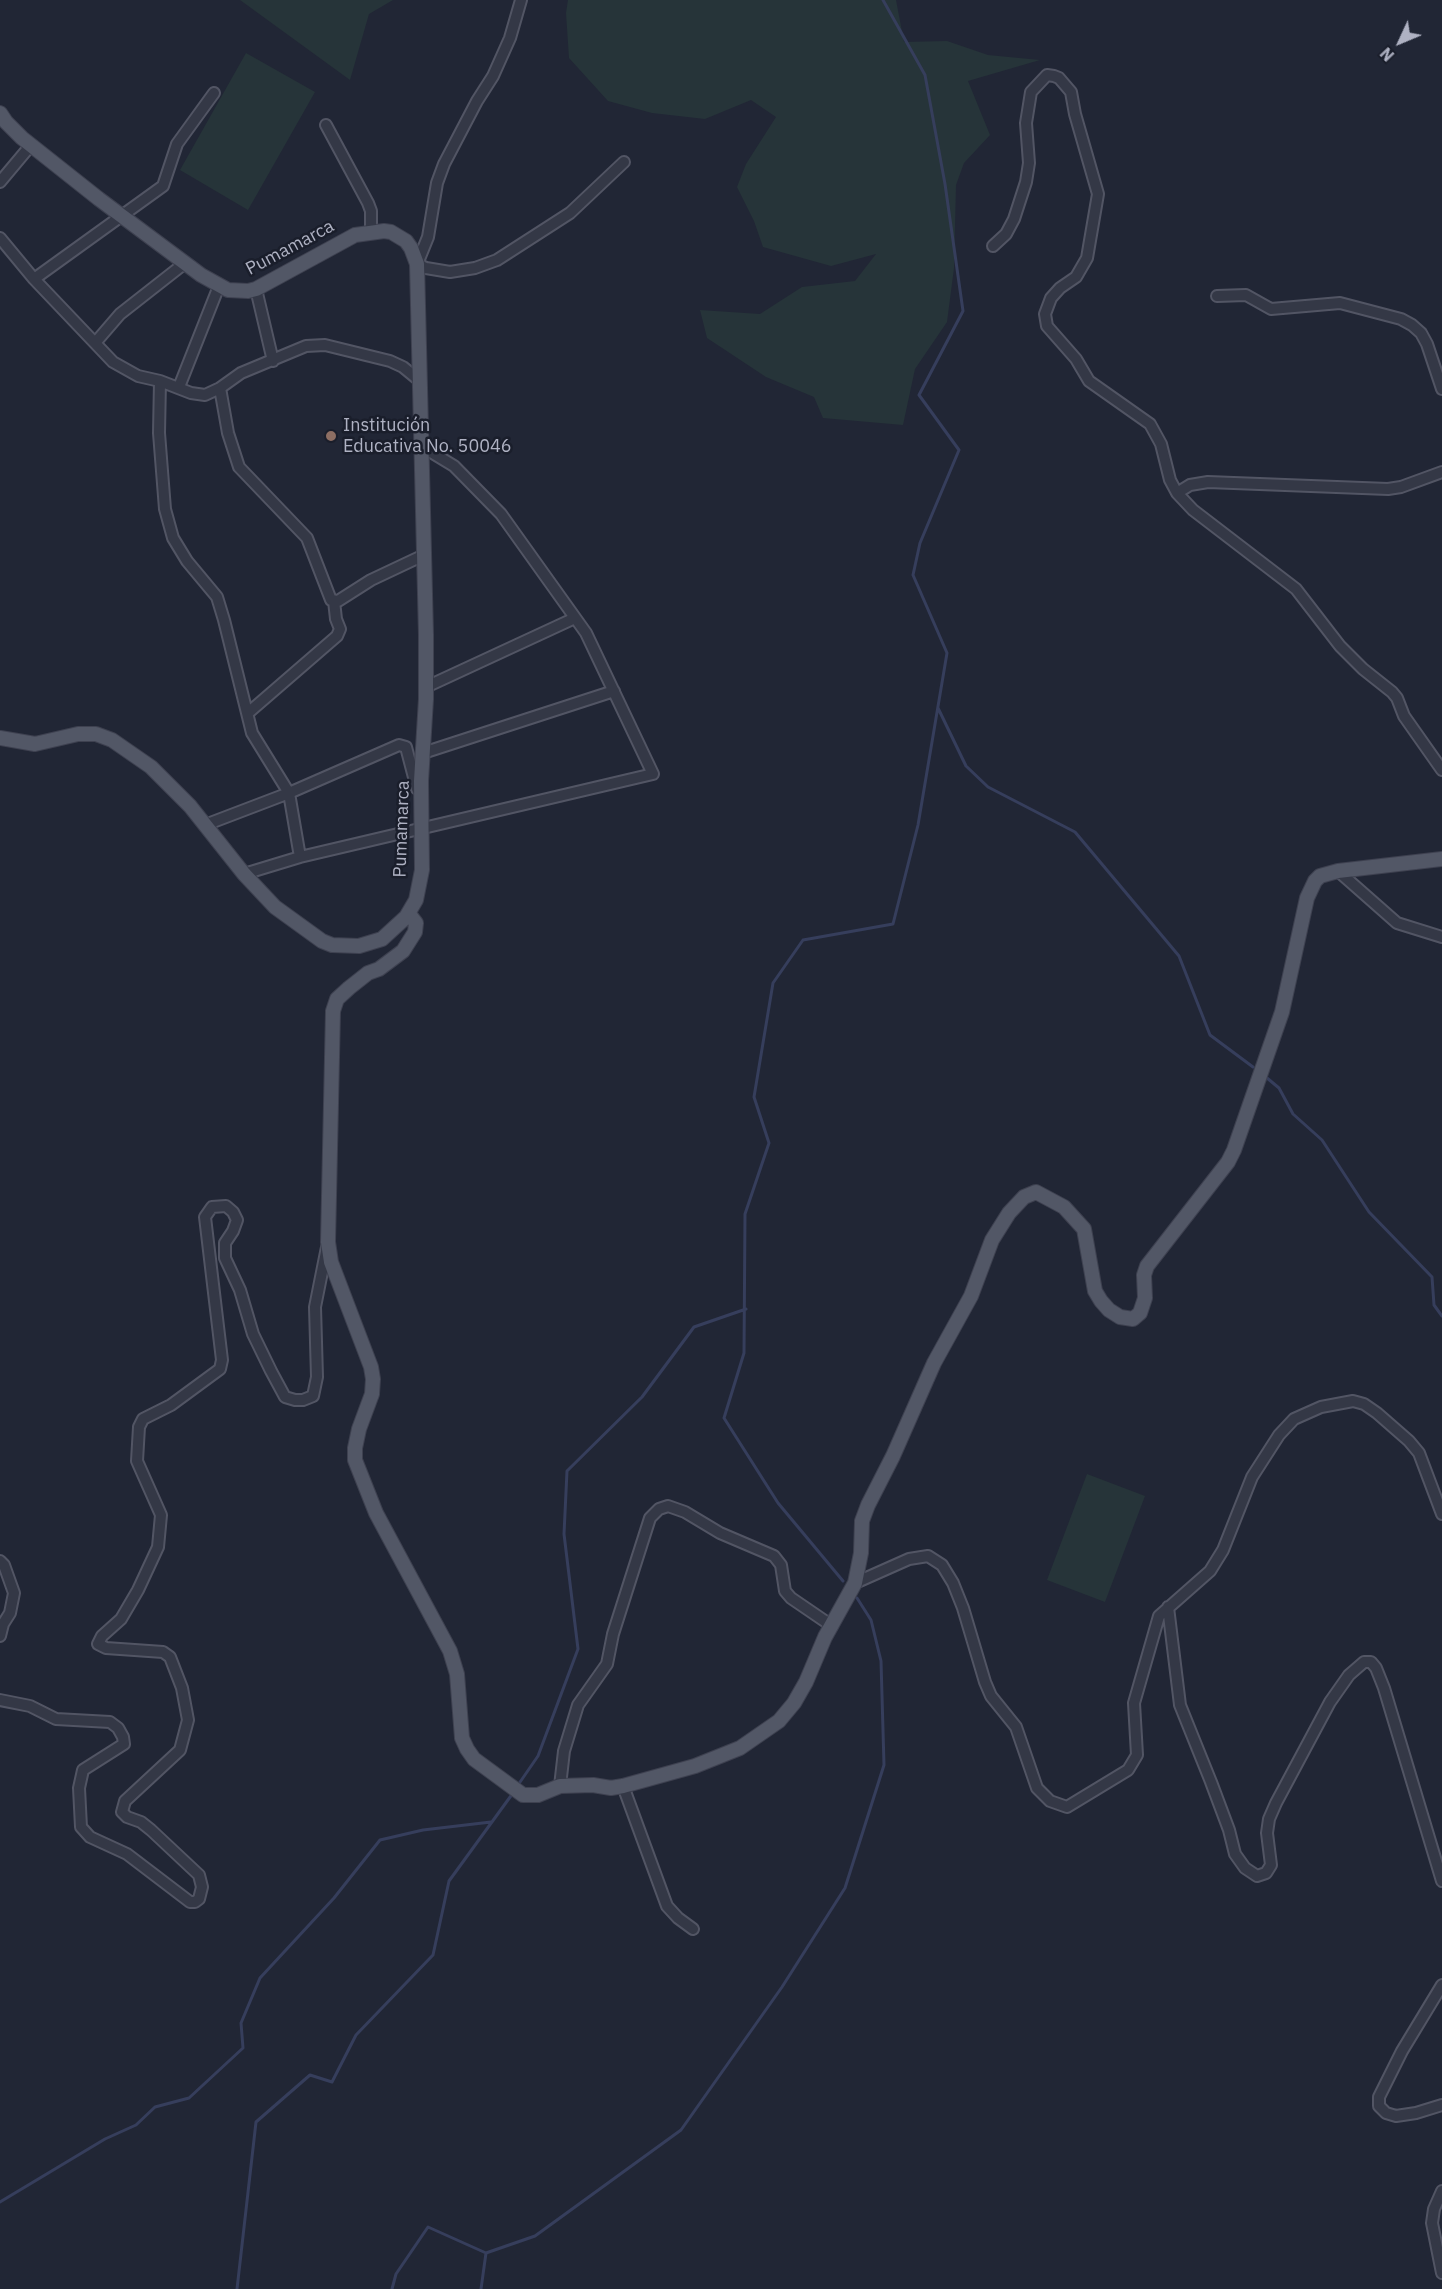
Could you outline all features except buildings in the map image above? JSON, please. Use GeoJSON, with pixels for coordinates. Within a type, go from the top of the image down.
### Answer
{"type":"FeatureCollection","features":[{"type":"Feature","properties":{"kind":"main road","name":"Pumamarca"},"geometry":{"type":"LineString","coordinates":[[0,113],[31,146],[122,217],[219,286],[234,292],[256,289],[327,248],[355,235],[384,231],[398,235],[411,248],[417,264],[426,687],[418,831],[422,870],[416,900],[409,914],[382,939],[352,947],[332,945],[275,907],[244,874],[190,806],[151,767],[112,740],[96,734],[78,734],[35,744],[0,738]]}},
{"type":"Feature","properties":{"kind":"main road"},"geometry":{"type":"LineString","coordinates":[[409,914],[416,923],[415,932],[403,951],[349,988],[337,999],[333,1011],[328,1242],[331,1262],[371,1368],[373,1379],[372,1394],[359,1429],[355,1460],[376,1513],[450,1652],[457,1674],[462,1738],[474,1760],[522,1795],[538,1795],[560,1786],[623,1786],[694,1766],[740,1748],[770,1728],[794,1703],[855,1583],[861,1553],[862,1521],[868,1505],[893,1456],[934,1363],[971,1296],[992,1240],[1009,1213],[1024,1197],[1036,1192],[1064,1207],[1084,1229],[1095,1291],[1101,1301],[1120,1317],[1133,1319],[1140,1313],[1145,1298],[1144,1275],[1147,1266],[1228,1162],[1234,1150],[1282,1012],[1310,891],[1320,876],[1338,870],[1442,859]]}},
{"type":"Feature","properties":{"kind":"street"},"geometry":{"type":"LineString","coordinates":[[521,0],[510,38],[493,76],[477,101],[444,164],[437,183],[428,237],[417,264],[450,272],[475,268],[497,261],[570,213],[624,162]]}},
{"type":"Feature","properties":{"kind":"street"},"geometry":{"type":"LineString","coordinates":[[993,246],[1006,234],[1014,219],[1026,182],[1029,163],[1026,123],[1031,92],[1047,75],[1054,76],[1059,78],[1071,92],[1096,186],[1097,204],[1084,265],[1076,277],[1051,298],[1046,306],[1045,320],[1050,332],[1076,359],[1089,381],[1150,424],[1161,444],[1170,480],[1177,493],[1193,510],[1285,579],[1305,599],[1340,645],[1363,669],[1392,692],[1404,716],[1442,770]]}},
{"type":"Feature","properties":{"kind":"street"},"geometry":{"type":"LineString","coordinates":[[34,279],[163,186],[177,144],[214,93]]}},
{"type":"Feature","properties":{"kind":"street"},"geometry":{"type":"LineString","coordinates":[[326,125],[368,203],[371,211],[371,232]]}},
{"type":"Feature","properties":{"kind":"street"},"geometry":{"type":"LineString","coordinates":[[0,183],[31,146]]}},
{"type":"Feature","properties":{"kind":"street"},"geometry":{"type":"LineString","coordinates":[[0,230],[3,242],[95,344],[113,362],[138,376],[205,395],[220,388],[241,373],[306,346],[325,345],[390,361],[420,381]]}},
{"type":"Feature","properties":{"kind":"street"},"geometry":{"type":"LineString","coordinates":[[95,344],[120,314],[185,263]]}},
{"type":"Feature","properties":{"kind":"street"},"geometry":{"type":"LineString","coordinates":[[178,387],[219,286]]}},
{"type":"Feature","properties":{"kind":"street"},"geometry":{"type":"LineString","coordinates":[[256,289],[273,361]]}},
{"type":"Feature","properties":{"kind":"street"},"geometry":{"type":"LineString","coordinates":[[1217,296],[1246,295],[1271,309],[1340,303],[1401,319],[1421,333],[1442,389]]}},
{"type":"Feature","properties":{"kind":"street"},"geometry":{"type":"LineString","coordinates":[[159,381],[159,433],[168,519],[173,538],[187,561],[216,597],[252,733],[289,793],[300,857]]}},
{"type":"Feature","properties":{"kind":"street"},"geometry":{"type":"LineString","coordinates":[[220,388],[228,433],[239,467],[307,538],[322,581],[334,602],[336,619],[340,628],[337,636],[248,713]]}},
{"type":"Feature","properties":{"kind":"street"},"geometry":{"type":"LineString","coordinates":[[244,874],[300,857],[653,774],[599,657],[575,618],[501,514],[454,466],[421,446]]}},
{"type":"Feature","properties":{"kind":"street"},"geometry":{"type":"LineString","coordinates":[[1177,493],[1190,485],[1208,482],[1388,489],[1401,487],[1442,472]]}},
{"type":"Feature","properties":{"kind":"street"},"geometry":{"type":"LineString","coordinates":[[334,602],[371,580],[424,555]]}},
{"type":"Feature","properties":{"kind":"street"},"geometry":{"type":"LineString","coordinates":[[426,687],[575,618]]}},
{"type":"Feature","properties":{"kind":"street"},"geometry":{"type":"LineString","coordinates":[[423,753],[614,691]]}},
{"type":"Feature","properties":{"kind":"street"},"geometry":{"type":"LineString","coordinates":[[205,825],[403,745],[406,747],[417,786],[418,831]]}},
{"type":"Feature","properties":{"kind":"street"},"geometry":{"type":"LineString","coordinates":[[1338,870],[1397,923],[1442,937]]}},
{"type":"Feature","properties":{"kind":"street"},"geometry":{"type":"LineString","coordinates":[[0,1700],[30,1706],[56,1719],[110,1722],[118,1728],[124,1744],[83,1770],[79,1788],[81,1827],[90,1837],[127,1854],[190,1902],[199,1899],[202,1887],[199,1875],[151,1830],[122,1812],[125,1801],[180,1750],[188,1720],[182,1688],[170,1657],[163,1652],[106,1648],[98,1644],[102,1636],[121,1619],[138,1590],[158,1547],[161,1515],[137,1461],[140,1427],[143,1419],[171,1405],[220,1369],[222,1360],[205,1217],[212,1207],[226,1206],[237,1220],[225,1243],[225,1258],[240,1290],[253,1334],[271,1371],[285,1397],[295,1400],[313,1396],[317,1377],[315,1307],[328,1242]]}},
{"type":"Feature","properties":{"kind":"street"},"geometry":{"type":"LineString","coordinates":[[855,1583],[909,1559],[928,1556],[942,1565],[953,1583],[963,1608],[985,1682],[991,1696],[1016,1727],[1037,1788],[1050,1801],[1067,1807],[1128,1770],[1137,1755],[1134,1703],[1159,1616],[1210,1571],[1223,1550],[1252,1477],[1279,1435],[1294,1419],[1321,1407],[1353,1401],[1364,1404],[1409,1441],[1419,1454],[1442,1514]]}},
{"type":"Feature","properties":{"kind":"street"},"geometry":{"type":"LineString","coordinates":[[560,1786],[564,1751],[578,1705],[607,1664],[613,1634],[650,1518],[659,1509],[668,1506],[685,1512],[720,1533],[774,1556],[781,1565],[786,1591],[791,1598],[832,1626]]}},
{"type":"Feature","properties":{"kind":"street"},"geometry":{"type":"LineString","coordinates":[[0,1561],[14,1593],[0,1636]]}},
{"type":"Feature","properties":{"kind":"street"},"geometry":{"type":"LineString","coordinates":[[1168,1607],[1180,1705],[1229,1830],[1235,1854],[1245,1868],[1257,1876],[1266,1874],[1271,1865],[1267,1833],[1269,1820],[1276,1803],[1330,1702],[1349,1675],[1364,1662],[1371,1662],[1376,1668],[1383,1688],[1442,1881]]}},
{"type":"Feature","properties":{"kind":"street"},"geometry":{"type":"LineString","coordinates":[[623,1786],[667,1906],[693,1929]]}},
{"type":"Feature","properties":{"kind":"street"},"geometry":{"type":"LineString","coordinates":[[1442,1985],[1402,2051],[1379,2097],[1380,2106],[1386,2113],[1396,2116],[1442,2105]]}},
{"type":"Feature","properties":{"kind":"street"},"geometry":{"type":"LineString","coordinates":[[1442,2191],[1434,2208],[1432,2223],[1442,2273]]}},
{"type":"Feature","properties":{"kind":"shaded area"},"geometry":{"type":"Polygon","coordinates":[[[240,0],[393,0],[369,14],[350,80],[240,0]]]}},
{"type":"Feature","properties":{"kind":"shaded area"},"geometry":{"type":"Polygon","coordinates":[[[568,0],[896,0],[904,42],[947,41],[988,55],[1040,60],[968,81],[990,135],[964,163],[956,185],[954,268],[947,322],[915,369],[903,425],[823,418],[814,397],[766,377],[707,338],[700,310],[760,314],[802,287],[855,281],[876,254],[831,266],[763,247],[754,221],[737,187],[746,164],[776,117],[751,100],[705,119],[652,113],[608,101],[569,58],[566,13],[568,0]]]}},
{"type":"Feature","properties":{"kind":"shaded area"},"geometry":{"type":"Polygon","coordinates":[[[246,53],[315,92],[248,210],[180,170],[246,53]]]}},
{"type":"Feature","properties":{"kind":"shaded area"},"geometry":{"type":"Polygon","coordinates":[[[1087,1474],[1145,1496],[1105,1602],[1047,1580],[1087,1474]]]}},
{"type":"Feature","properties":{"kind":"waterway"},"geometry":{"type":"LineString","coordinates":[[843,1581],[778,1503],[724,1418],[744,1353],[745,1214],[769,1143],[754,1097],[773,983],[803,940],[893,924],[918,825],[947,653],[913,575],[920,543],[959,450],[919,395],[963,311],[945,184],[925,75],[883,0]]}},
{"type":"Feature","properties":{"kind":"waterway"},"geometry":{"type":"LineString","coordinates":[[938,708],[966,766],[988,787],[1075,832],[1179,956],[1210,1035],[1253,1067]]}},
{"type":"Feature","properties":{"kind":"waterway"},"geometry":{"type":"LineString","coordinates":[[1267,1078],[1279,1088],[1293,1114],[1322,1140],[1369,1212],[1432,1277],[1434,1305],[1442,1316]]}},
{"type":"Feature","properties":{"kind":"waterway"},"geometry":{"type":"LineString","coordinates":[[518,1785],[538,1756],[578,1649],[564,1534],[567,1471],[642,1397],[694,1327],[746,1309]]}},
{"type":"Feature","properties":{"kind":"waterway"},"geometry":{"type":"LineString","coordinates":[[392,2289],[396,2274],[428,2227],[486,2253],[535,2236],[681,2130],[782,1987],[845,1888],[884,1765],[881,1661],[871,1620],[857,1598]]}},
{"type":"Feature","properties":{"kind":"waterway"},"geometry":{"type":"LineString","coordinates":[[237,2289],[256,2122],[310,2075],[332,2082],[356,2035],[433,1955],[449,1881],[513,1793]]}},
{"type":"Feature","properties":{"kind":"waterway"},"geometry":{"type":"LineString","coordinates":[[0,2202],[105,2139],[136,2125],[155,2107],[189,2098],[243,2048],[241,2023],[260,1978],[334,1898],[380,1840],[423,1830],[491,1822]]}},
{"type":"Feature","properties":{"kind":"waterway"},"geometry":{"type":"LineString","coordinates":[[481,2289],[486,2253]]}},
{"type":"Feature","properties":{"kind":"place","name":"Institución Educativa No. 50046"},"geometry":{"type":"Point","coordinates":[331,436]}}]}
